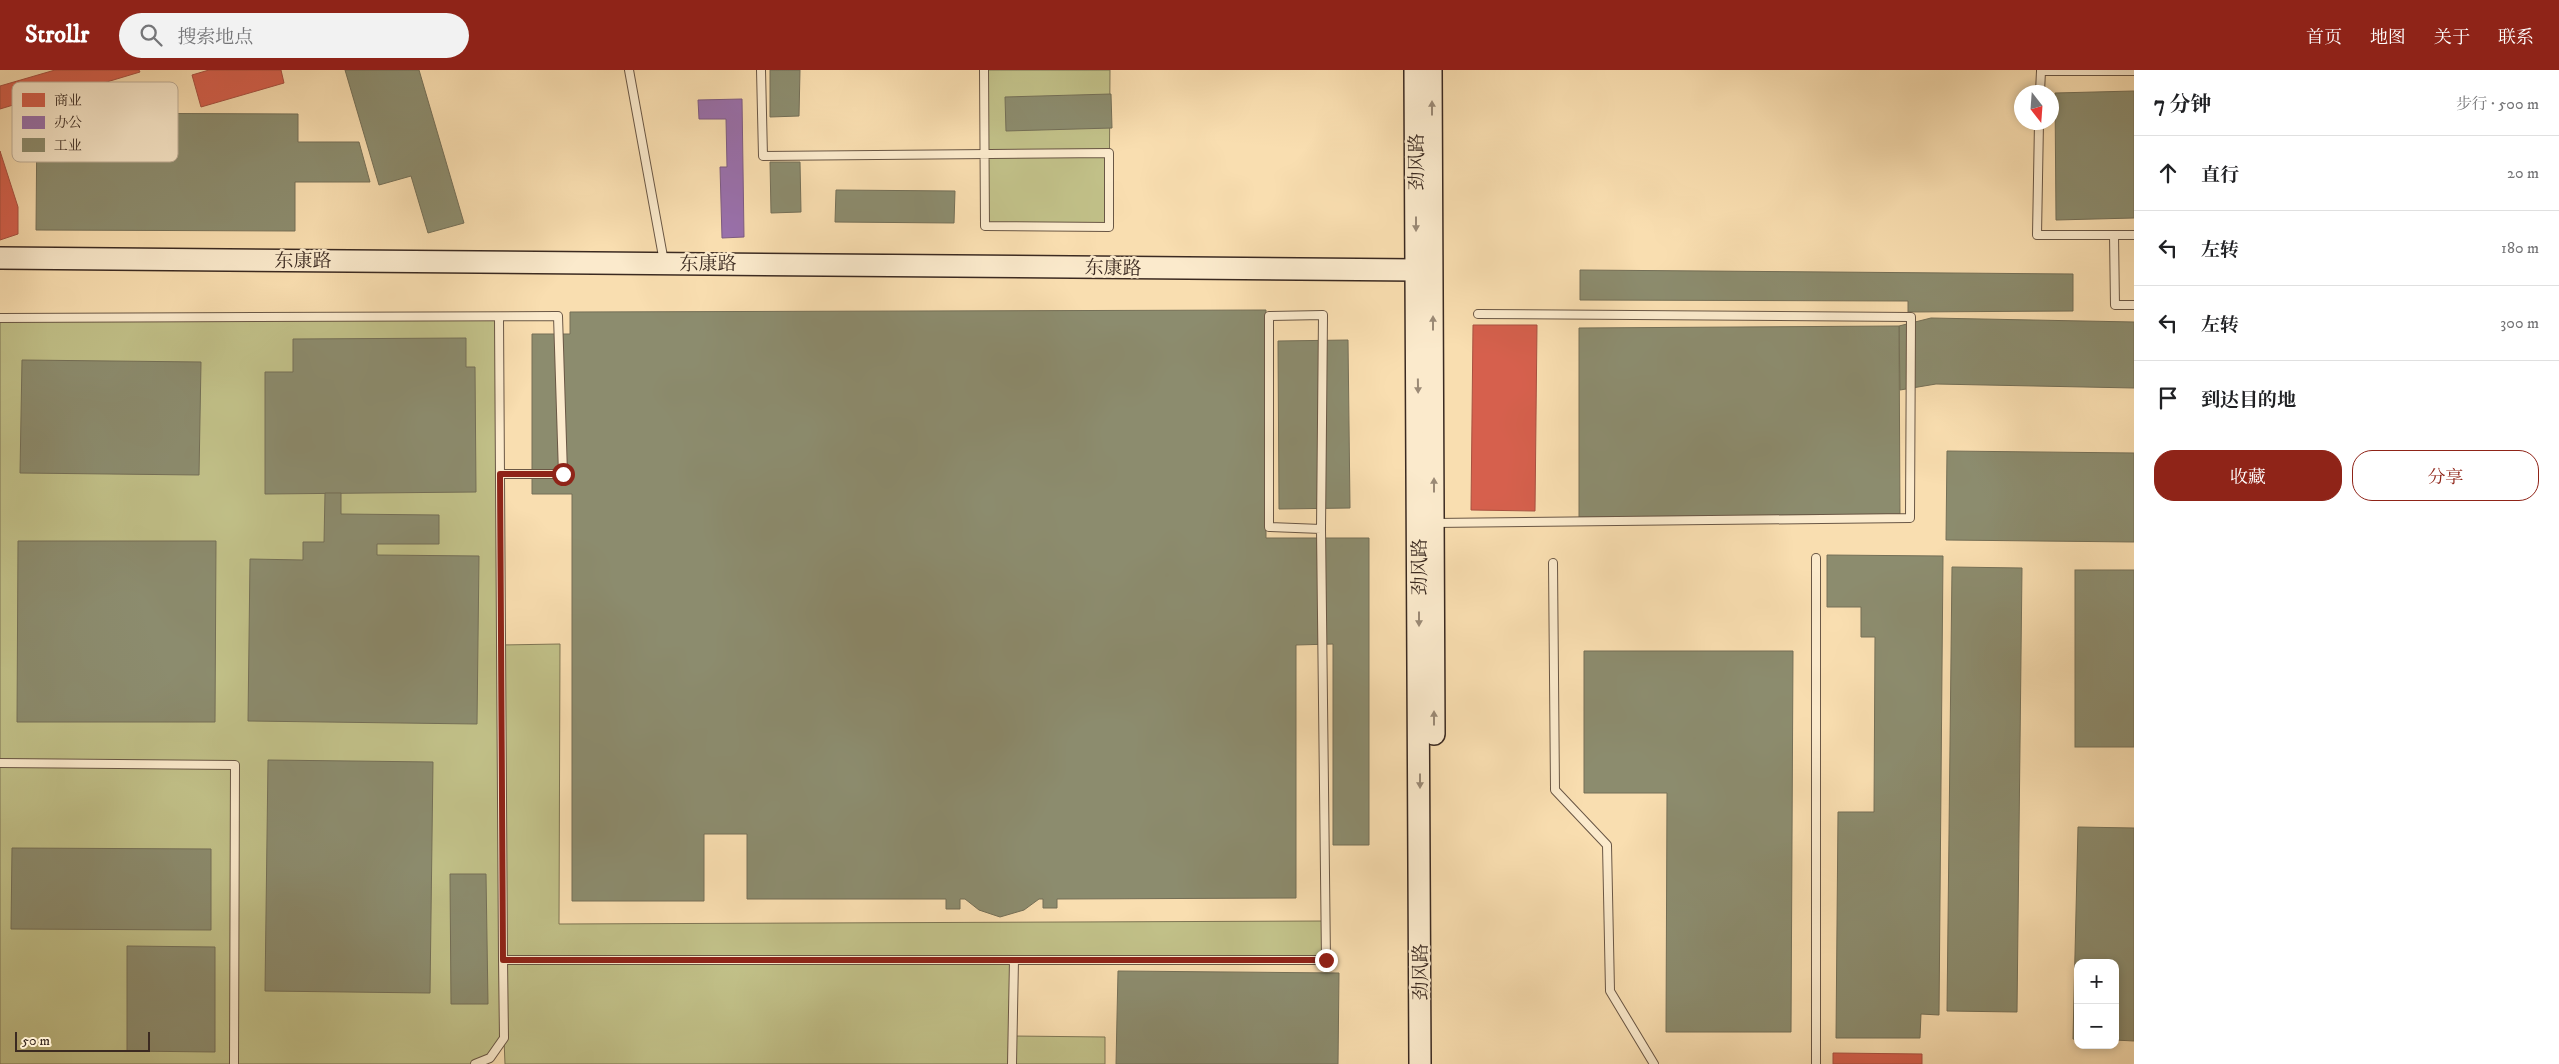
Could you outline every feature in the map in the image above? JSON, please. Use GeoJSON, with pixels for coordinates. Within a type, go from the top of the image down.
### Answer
{"type":"FeatureCollection","features":[{"type":"Feature","properties":{"kind":"street","name":"劲风路"},"geometry":{"type":"LineString","coordinates":[[1415,70],[1417,270],[1427,523],[1434,1064]]}},
{"type":"Feature","properties":{"kind":"street","name":"劲风路"},"geometry":{"type":"LineString","coordinates":[[1420,1064],[1432,70]]}},
{"type":"Feature","properties":{"kind":"street","name":"东康路"},"geometry":{"type":"LineString","coordinates":[[0,258],[1417,270]]}},
{"type":"Feature","properties":{"kind":"lane"},"geometry":{"type":"LineString","coordinates":[[629,70],[664,263]]}},
{"type":"Feature","properties":{"kind":"lane"},"geometry":{"type":"LineString","coordinates":[[761,70],[763,156],[984,154],[1110,153],[1109,227],[985,226],[984,154],[984,70]]}},
{"type":"Feature","properties":{"kind":"lane"},"geometry":{"type":"LineString","coordinates":[[2040,85],[2040,72],[2078,70],[2134,71]]}},
{"type":"Feature","properties":{"kind":"lane"},"geometry":{"type":"LineString","coordinates":[[2039,130],[2037,235],[2134,235]]}},
{"type":"Feature","properties":{"kind":"lane"},"geometry":{"type":"LineString","coordinates":[[2114,235],[2114,305],[2134,305]]}},
{"type":"Feature","properties":{"kind":"lane"},"geometry":{"type":"LineString","coordinates":[[1427,523],[1910,518],[1911,317],[1478,314]]}},
{"type":"Feature","properties":{"kind":"lane"},"geometry":{"type":"LineString","coordinates":[[503,960],[1326,960],[1321,529],[1323,315],[1269,316],[1269,527],[1321,529]]}},
{"type":"Feature","properties":{"kind":"lane"},"geometry":{"type":"LineString","coordinates":[[0,318],[558,316],[563,474],[500,474]]}},
{"type":"Feature","properties":{"kind":"lane"},"geometry":{"type":"LineString","coordinates":[[475,1064],[490,1058],[504,1038],[498,317]]}},
{"type":"Feature","properties":{"kind":"lane"},"geometry":{"type":"LineString","coordinates":[[1816,558],[1816,1064]]}},
{"type":"Feature","properties":{"kind":"lane"},"geometry":{"type":"LineString","coordinates":[[1553,563],[1555,790],[1607,845],[1610,992],[1654,1064]]}},
{"type":"Feature","properties":{"kind":"lane"},"geometry":{"type":"LineString","coordinates":[[0,764],[235,765],[234,1064]]}},
{"type":"Feature","properties":{"kind":"lane"},"geometry":{"type":"LineString","coordinates":[[1012,1064],[1014,960]]}},
{"type":"Feature","properties":{"kind":"shaded area"},"geometry":{"type":"Polygon","coordinates":[[[984,70],[1110,70],[1109,227],[985,226],[984,70]]]}},
{"type":"Feature","properties":{"kind":"shaded area"},"geometry":{"type":"Polygon","coordinates":[[[499,317],[501,645],[560,644],[559,924],[1325,921],[1326,960],[1014,960],[1013,1036],[1105,1037],[1105,1064],[505,1064],[504,1039],[490,1058],[475,1064],[0,1064],[0,318],[499,317]]]}},
{"type":"Feature","properties":{"kind":"building: 商业"},"geometry":{"type":"Polygon","coordinates":[[[55,70],[139,70],[140,72],[107,82],[14,82],[55,70]]]}},
{"type":"Feature","properties":{"kind":"building: 商业"},"geometry":{"type":"Polygon","coordinates":[[[209,70],[281,70],[284,83],[201,107],[192,75],[209,70]]]}},
{"type":"Feature","properties":{"kind":"building: 商业"},"geometry":{"type":"Polygon","coordinates":[[[12,83],[12,105],[0,109],[0,86],[12,83]]]}},
{"type":"Feature","properties":{"kind":"building: 商业"},"geometry":{"type":"Polygon","coordinates":[[[0,151],[18,207],[18,234],[0,240],[0,151]]]}},
{"type":"Feature","properties":{"kind":"building: 商业"},"geometry":{"type":"Polygon","coordinates":[[[1473,325],[1537,325],[1535,511],[1471,510],[1473,325]]]}},
{"type":"Feature","properties":{"kind":"building: 商业"},"geometry":{"type":"Polygon","coordinates":[[[1833,1053],[1922,1054],[1922,1064],[1833,1064],[1833,1053]]]}},
{"type":"Feature","properties":{"kind":"building: 办公"},"geometry":{"type":"Polygon","coordinates":[[[742,99],[744,237],[722,238],[720,167],[727,167],[726,119],[699,119],[698,100],[742,99]]]}},
{"type":"Feature","properties":{"kind":"building: 工业"},"geometry":{"type":"Polygon","coordinates":[[[345,70],[419,70],[464,223],[428,233],[411,176],[379,185],[345,70]]]}},
{"type":"Feature","properties":{"kind":"building: 工业"},"geometry":{"type":"Polygon","coordinates":[[[770,70],[800,70],[799,116],[770,117],[770,70]]]}},
{"type":"Feature","properties":{"kind":"building: 工业"},"geometry":{"type":"Polygon","coordinates":[[[2134,91],[2134,218],[2056,220],[2055,130],[2059,130],[2059,93],[2134,91]]]}},
{"type":"Feature","properties":{"kind":"building: 工业"},"geometry":{"type":"Polygon","coordinates":[[[1111,94],[1112,128],[1006,131],[1005,97],[1111,94]]]}},
{"type":"Feature","properties":{"kind":"building: 工业"},"geometry":{"type":"Polygon","coordinates":[[[178,114],[298,114],[298,142],[359,142],[370,182],[295,182],[295,231],[36,230],[37,162],[178,162],[178,114]]]}},
{"type":"Feature","properties":{"kind":"building: 工业"},"geometry":{"type":"Polygon","coordinates":[[[770,162],[800,162],[801,212],[771,213],[770,162]]]}},
{"type":"Feature","properties":{"kind":"building: 工业"},"geometry":{"type":"Polygon","coordinates":[[[836,190],[955,191],[954,223],[835,222],[836,190]]]}},
{"type":"Feature","properties":{"kind":"building: 工业"},"geometry":{"type":"Polygon","coordinates":[[[1580,270],[2073,274],[2073,311],[1908,312],[1908,301],[1580,300],[1580,270]]]}},
{"type":"Feature","properties":{"kind":"building: 工业"},"geometry":{"type":"Polygon","coordinates":[[[1266,310],[1266,538],[1369,538],[1369,845],[1333,845],[1333,644],[1296,645],[1296,898],[1057,899],[1057,908],[1043,908],[1043,899],[1039,899],[1024,910],[1000,917],[979,910],[965,899],[960,899],[960,909],[946,909],[946,899],[747,899],[747,834],[704,834],[704,901],[572,901],[572,494],[532,494],[532,334],[570,334],[570,312],[1266,310]]]}},
{"type":"Feature","properties":{"kind":"building: 工业"},"geometry":{"type":"Polygon","coordinates":[[[1931,318],[2134,322],[2134,388],[1936,384],[1900,390],[1899,326],[1931,318]]]}},
{"type":"Feature","properties":{"kind":"building: 工业"},"geometry":{"type":"Polygon","coordinates":[[[1899,326],[1900,514],[1579,517],[1579,328],[1899,326]]]}},
{"type":"Feature","properties":{"kind":"building: 工业"},"geometry":{"type":"Polygon","coordinates":[[[466,338],[466,367],[475,367],[476,492],[265,494],[265,372],[293,372],[293,339],[466,338]]]}},
{"type":"Feature","properties":{"kind":"building: 工业"},"geometry":{"type":"Polygon","coordinates":[[[1348,340],[1350,508],[1279,509],[1278,341],[1348,340]]]}},
{"type":"Feature","properties":{"kind":"building: 工业"},"geometry":{"type":"Polygon","coordinates":[[[22,360],[201,362],[199,475],[20,473],[22,360]]]}},
{"type":"Feature","properties":{"kind":"building: 工业"},"geometry":{"type":"Polygon","coordinates":[[[1947,451],[2134,453],[2134,542],[1946,540],[1947,451]]]}},
{"type":"Feature","properties":{"kind":"building: 工业"},"geometry":{"type":"Polygon","coordinates":[[[325,493],[341,493],[341,514],[439,515],[439,544],[377,544],[377,555],[479,556],[477,724],[248,721],[250,559],[303,560],[303,542],[324,542],[325,493]]]}},
{"type":"Feature","properties":{"kind":"building: 工业"},"geometry":{"type":"Polygon","coordinates":[[[18,541],[216,541],[215,722],[17,722],[18,541]]]}},
{"type":"Feature","properties":{"kind":"building: 工业"},"geometry":{"type":"Polygon","coordinates":[[[1827,555],[1943,556],[1939,1015],[1921,1014],[1920,1038],[1836,1038],[1838,812],[1874,812],[1875,637],[1861,637],[1861,607],[1827,607],[1827,555]]]}},
{"type":"Feature","properties":{"kind":"building: 工业"},"geometry":{"type":"Polygon","coordinates":[[[1952,567],[2022,568],[2017,1012],[1947,1011],[1952,567]]]}},
{"type":"Feature","properties":{"kind":"building: 工业"},"geometry":{"type":"Polygon","coordinates":[[[2075,570],[2134,570],[2134,747],[2075,747],[2075,570]]]}},
{"type":"Feature","properties":{"kind":"building: 工业"},"geometry":{"type":"Polygon","coordinates":[[[1584,651],[1793,651],[1791,1032],[1666,1032],[1667,793],[1584,793],[1584,651]]]}},
{"type":"Feature","properties":{"kind":"building: 工业"},"geometry":{"type":"Polygon","coordinates":[[[268,760],[433,762],[430,993],[265,991],[268,760]]]}},
{"type":"Feature","properties":{"kind":"building: 工业"},"geometry":{"type":"Polygon","coordinates":[[[2078,827],[2134,828],[2134,1041],[2119,1040],[2119,959],[2075,959],[2078,827]]]}},
{"type":"Feature","properties":{"kind":"building: 工业"},"geometry":{"type":"Polygon","coordinates":[[[12,848],[211,849],[211,930],[11,929],[12,848]]]}},
{"type":"Feature","properties":{"kind":"building: 工业"},"geometry":{"type":"Polygon","coordinates":[[[450,874],[486,874],[488,1004],[451,1004],[450,874]]]}},
{"type":"Feature","properties":{"kind":"building: 工业"},"geometry":{"type":"Polygon","coordinates":[[[127,946],[215,947],[215,1052],[127,1051],[127,946]]]}},
{"type":"Feature","properties":{"kind":"building: 工业"},"geometry":{"type":"Polygon","coordinates":[[[1118,971],[1339,973],[1338,1064],[1116,1064],[1118,971]]]}},
{"type":"Feature","properties":{"kind":"building: 工业"},"geometry":{"type":"Polygon","coordinates":[[[2074,997],[2074,1039],[2073,1039],[2074,997]]]}},
{"type":"Feature","properties":{"kind":"route"},"geometry":{"type":"LineString","coordinates":[[563,474],[500,474],[503,960],[1326,960]]}}]}
